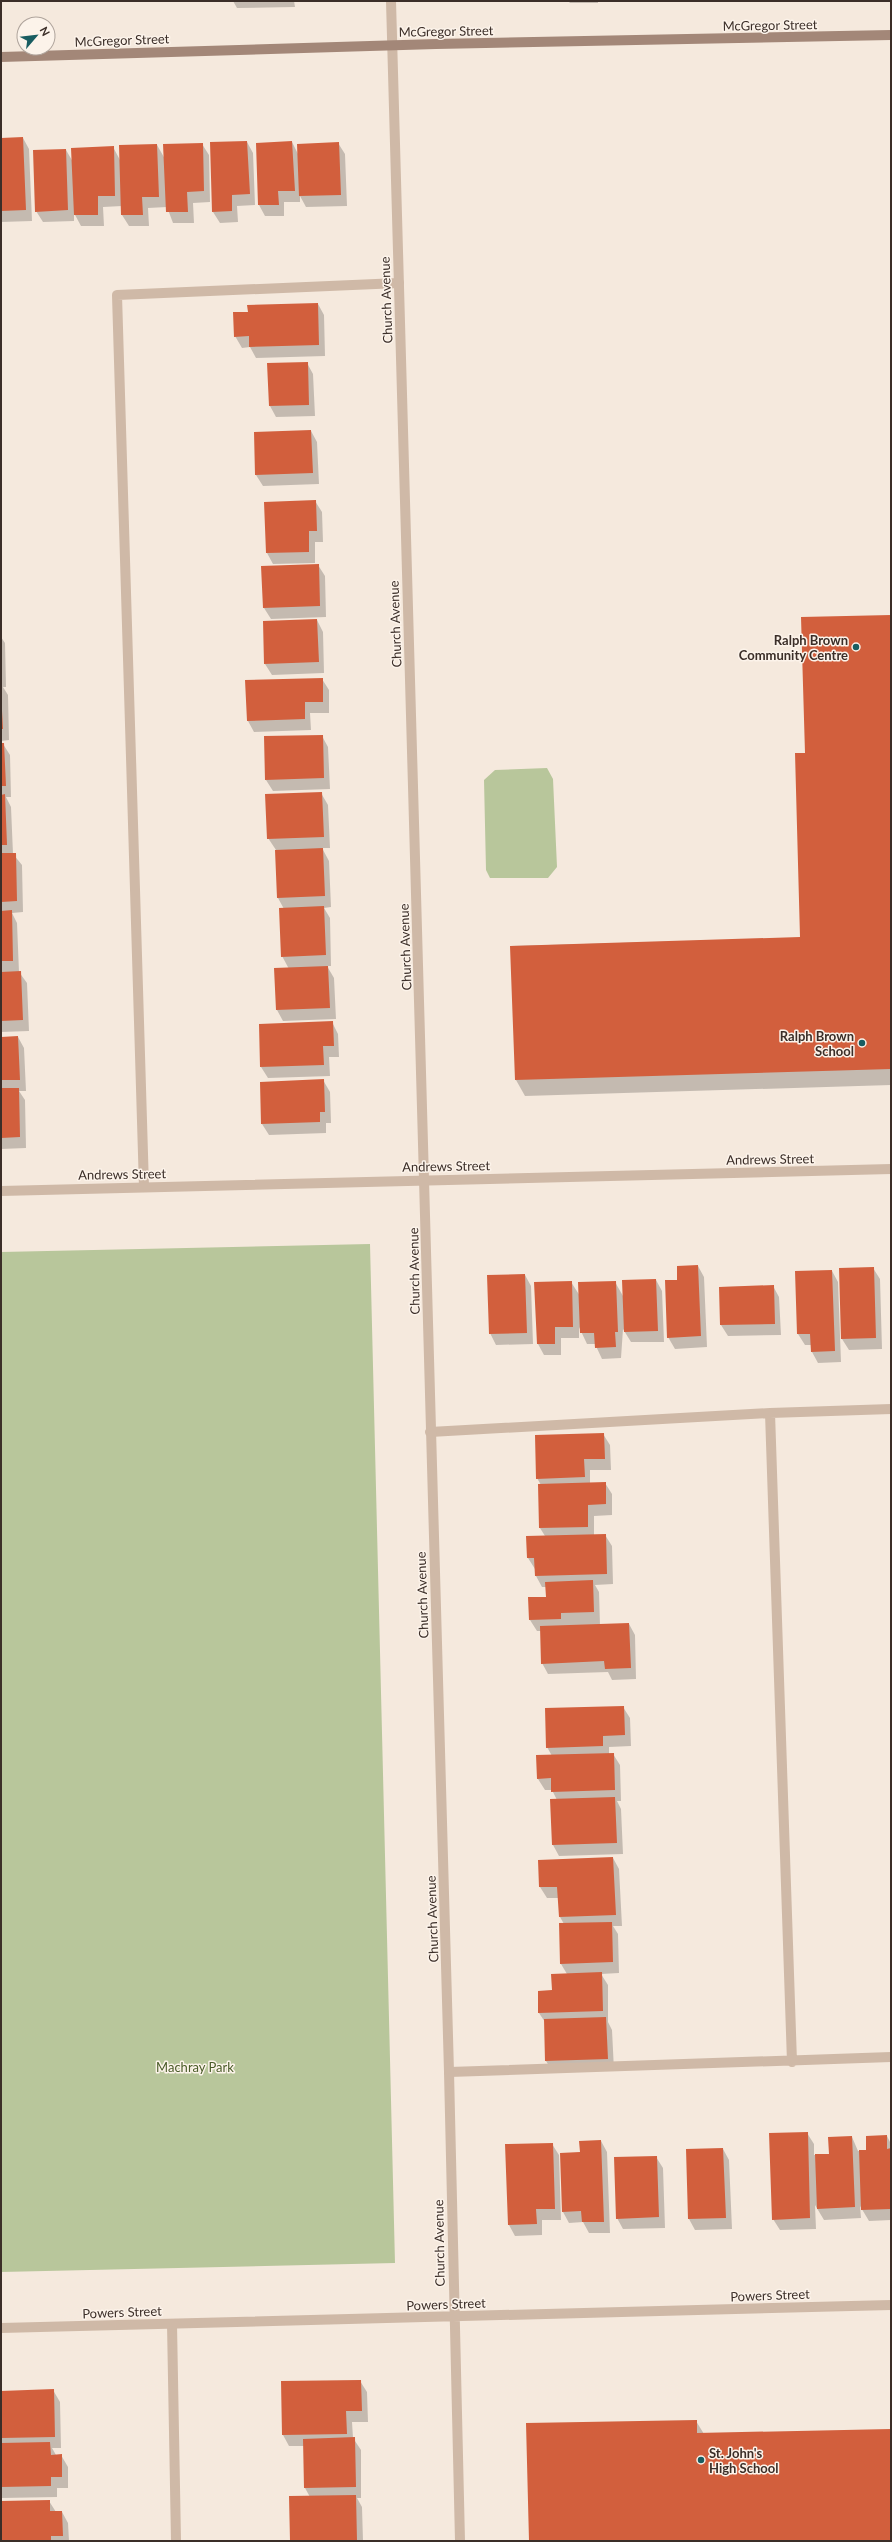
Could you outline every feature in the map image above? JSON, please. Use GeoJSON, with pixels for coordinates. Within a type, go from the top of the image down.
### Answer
{"type":"FeatureCollection","features":[{"type":"Feature","properties":{"kind":"main road","name":"McGregor Street"},"geometry":{"type":"LineString","coordinates":[[1,57],[392,46],[891,35]]}},
{"type":"Feature","properties":{"kind":"street","name":"Church Avenue"},"geometry":{"type":"LineString","coordinates":[[391,1],[449,2072],[460,2541]]}},
{"type":"Feature","properties":{"kind":"street"},"geometry":{"type":"LineString","coordinates":[[144,1187],[117,295],[399,282]]}},
{"type":"Feature","properties":{"kind":"street","name":"Andrews Street"},"geometry":{"type":"LineString","coordinates":[[1,1190],[891,1169]]}},
{"type":"Feature","properties":{"kind":"street"},"geometry":{"type":"LineString","coordinates":[[430,1432],[770,1413],[891,1409]]}},
{"type":"Feature","properties":{"kind":"street"},"geometry":{"type":"LineString","coordinates":[[770,1413],[792,2062]]}},
{"type":"Feature","properties":{"kind":"street"},"geometry":{"type":"LineString","coordinates":[[449,2072],[792,2062],[891,2057]]}},
{"type":"Feature","properties":{"kind":"street","name":"Powers Street"},"geometry":{"type":"LineString","coordinates":[[1,2328],[891,2305]]}},
{"type":"Feature","properties":{"kind":"street"},"geometry":{"type":"LineString","coordinates":[[172,2324],[176,2541]]}},
{"type":"Feature","properties":{"kind":"green space"},"geometry":{"type":"Polygon","coordinates":[[[547,768],[553,779],[557,867],[548,878],[490,878],[486,870],[484,780],[495,770],[547,768]]]}},
{"type":"Feature","properties":{"kind":"green space","name":"Machray Park"},"geometry":{"type":"Polygon","coordinates":[[[370,1244],[395,2263],[1,2272],[1,1252],[370,1244]]]}},
{"type":"Feature","properties":{"kind":"building"},"geometry":{"type":"Polygon","coordinates":[[[23,137],[26,210],[1,211],[1,138],[23,137]]]}},
{"type":"Feature","properties":{"kind":"building"},"geometry":{"type":"Polygon","coordinates":[[[247,141],[250,194],[232,195],[232,211],[212,212],[210,142],[247,141]]]}},
{"type":"Feature","properties":{"kind":"building"},"geometry":{"type":"Polygon","coordinates":[[[292,141],[295,191],[278,191],[279,205],[258,205],[256,143],[292,141]]]}},
{"type":"Feature","properties":{"kind":"building"},"geometry":{"type":"Polygon","coordinates":[[[339,142],[341,195],[299,196],[297,144],[339,142]]]}},
{"type":"Feature","properties":{"kind":"building"},"geometry":{"type":"Polygon","coordinates":[[[203,143],[204,191],[187,192],[188,212],[166,212],[163,144],[203,143]]]}},
{"type":"Feature","properties":{"kind":"building"},"geometry":{"type":"Polygon","coordinates":[[[157,144],[159,197],[142,197],[143,215],[121,215],[119,145],[157,144]]]}},
{"type":"Feature","properties":{"kind":"building"},"geometry":{"type":"Polygon","coordinates":[[[114,146],[115,196],[98,196],[98,215],[74,215],[71,148],[114,146]]]}},
{"type":"Feature","properties":{"kind":"building"},"geometry":{"type":"Polygon","coordinates":[[[66,149],[68,210],[35,212],[33,150],[66,149]]]}},
{"type":"Feature","properties":{"kind":"building"},"geometry":{"type":"Polygon","coordinates":[[[318,303],[319,345],[249,347],[249,336],[234,337],[233,312],[248,312],[247,305],[318,303]]]}},
{"type":"Feature","properties":{"kind":"building"},"geometry":{"type":"Polygon","coordinates":[[[308,362],[309,405],[269,406],[267,363],[308,362]]]}},
{"type":"Feature","properties":{"kind":"building"},"geometry":{"type":"Polygon","coordinates":[[[311,430],[313,473],[255,475],[254,432],[311,430]]]}},
{"type":"Feature","properties":{"kind":"building"},"geometry":{"type":"Polygon","coordinates":[[[316,500],[317,531],[309,531],[309,552],[266,553],[264,502],[316,500]]]}},
{"type":"Feature","properties":{"kind":"building"},"geometry":{"type":"Polygon","coordinates":[[[319,564],[320,606],[263,608],[261,566],[319,564]]]}},
{"type":"Feature","properties":{"kind":"building"},"geometry":{"type":"Polygon","coordinates":[[[891,615],[891,1069],[515,1080],[510,946],[800,937],[795,753],[805,753],[801,617],[891,615]]]}},
{"type":"Feature","properties":{"kind":"building"},"geometry":{"type":"Polygon","coordinates":[[[317,619],[319,662],[264,664],[263,621],[317,619]]]}},
{"type":"Feature","properties":{"kind":"building"},"geometry":{"type":"Polygon","coordinates":[[[323,678],[323,702],[305,702],[305,719],[247,721],[245,680],[323,678]]]}},
{"type":"Feature","properties":{"kind":"building"},"geometry":{"type":"Polygon","coordinates":[[[2,711],[3,729],[1,729],[2,711]]]}},
{"type":"Feature","properties":{"kind":"building"},"geometry":{"type":"Polygon","coordinates":[[[323,735],[324,778],[265,780],[264,736],[323,735]]]}},
{"type":"Feature","properties":{"kind":"building"},"geometry":{"type":"Polygon","coordinates":[[[1,743],[4,743],[6,786],[1,786],[1,743]]]}},
{"type":"Feature","properties":{"kind":"building"},"geometry":{"type":"Polygon","coordinates":[[[322,792],[324,837],[267,839],[265,794],[322,792]]]}},
{"type":"Feature","properties":{"kind":"building"},"geometry":{"type":"Polygon","coordinates":[[[5,794],[7,845],[1,845],[1,795],[5,794]]]}},
{"type":"Feature","properties":{"kind":"building"},"geometry":{"type":"Polygon","coordinates":[[[323,848],[325,896],[277,898],[275,850],[323,848]]]}},
{"type":"Feature","properties":{"kind":"building"},"geometry":{"type":"Polygon","coordinates":[[[1,853],[16,853],[17,901],[1,902],[1,853]]]}},
{"type":"Feature","properties":{"kind":"building"},"geometry":{"type":"Polygon","coordinates":[[[324,906],[326,955],[281,957],[279,908],[324,906]]]}},
{"type":"Feature","properties":{"kind":"building"},"geometry":{"type":"Polygon","coordinates":[[[12,910],[13,961],[1,961],[1,911],[12,910]]]}},
{"type":"Feature","properties":{"kind":"building"},"geometry":{"type":"Polygon","coordinates":[[[328,966],[330,1008],[276,1010],[274,968],[328,966]]]}},
{"type":"Feature","properties":{"kind":"building"},"geometry":{"type":"Polygon","coordinates":[[[21,971],[23,1020],[1,1021],[1,972],[21,971]]]}},
{"type":"Feature","properties":{"kind":"building"},"geometry":{"type":"Polygon","coordinates":[[[333,1021],[334,1046],[323,1046],[324,1065],[260,1067],[259,1024],[333,1021]]]}},
{"type":"Feature","properties":{"kind":"building"},"geometry":{"type":"Polygon","coordinates":[[[18,1036],[20,1080],[1,1080],[1,1037],[18,1036]]]}},
{"type":"Feature","properties":{"kind":"building"},"geometry":{"type":"Polygon","coordinates":[[[324,1079],[325,1112],[320,1112],[320,1122],[261,1124],[260,1082],[324,1079]]]}},
{"type":"Feature","properties":{"kind":"building"},"geometry":{"type":"Polygon","coordinates":[[[1,1088],[19,1088],[20,1137],[1,1138],[1,1088]]]}},
{"type":"Feature","properties":{"kind":"building"},"geometry":{"type":"Polygon","coordinates":[[[698,1265],[701,1336],[667,1338],[665,1280],[677,1280],[677,1266],[698,1265]]]}},
{"type":"Feature","properties":{"kind":"building"},"geometry":{"type":"Polygon","coordinates":[[[874,1267],[876,1338],[841,1339],[839,1268],[874,1267]]]}},
{"type":"Feature","properties":{"kind":"building"},"geometry":{"type":"Polygon","coordinates":[[[832,1270],[835,1351],[811,1352],[810,1334],[797,1334],[795,1271],[832,1270]]]}},
{"type":"Feature","properties":{"kind":"building"},"geometry":{"type":"Polygon","coordinates":[[[525,1274],[527,1333],[489,1334],[487,1275],[525,1274]]]}},
{"type":"Feature","properties":{"kind":"building"},"geometry":{"type":"Polygon","coordinates":[[[656,1279],[658,1331],[624,1332],[622,1280],[656,1279]]]}},
{"type":"Feature","properties":{"kind":"building"},"geometry":{"type":"Polygon","coordinates":[[[572,1281],[573,1327],[555,1327],[555,1344],[537,1344],[534,1282],[572,1281]]]}},
{"type":"Feature","properties":{"kind":"building"},"geometry":{"type":"Polygon","coordinates":[[[616,1281],[618,1332],[615,1332],[616,1347],[595,1348],[594,1333],[580,1333],[578,1282],[616,1281]]]}},
{"type":"Feature","properties":{"kind":"building"},"geometry":{"type":"Polygon","coordinates":[[[774,1285],[775,1324],[720,1325],[719,1287],[774,1285]]]}},
{"type":"Feature","properties":{"kind":"building"},"geometry":{"type":"Polygon","coordinates":[[[604,1433],[605,1459],[584,1459],[585,1477],[536,1479],[535,1435],[604,1433]]]}},
{"type":"Feature","properties":{"kind":"building"},"geometry":{"type":"Polygon","coordinates":[[[606,1482],[606,1504],[588,1505],[588,1527],[539,1528],[538,1484],[606,1482]]]}},
{"type":"Feature","properties":{"kind":"building"},"geometry":{"type":"Polygon","coordinates":[[[606,1534],[607,1574],[535,1576],[534,1558],[527,1558],[526,1536],[606,1534]]]}},
{"type":"Feature","properties":{"kind":"building"},"geometry":{"type":"Polygon","coordinates":[[[593,1580],[594,1612],[561,1613],[561,1619],[529,1620],[528,1597],[546,1597],[545,1582],[593,1580]]]}},
{"type":"Feature","properties":{"kind":"building"},"geometry":{"type":"Polygon","coordinates":[[[629,1623],[631,1668],[605,1669],[604,1661],[541,1664],[540,1626],[629,1623]]]}},
{"type":"Feature","properties":{"kind":"building"},"geometry":{"type":"Polygon","coordinates":[[[624,1706],[625,1735],[603,1736],[603,1746],[546,1748],[545,1708],[624,1706]]]}},
{"type":"Feature","properties":{"kind":"building"},"geometry":{"type":"Polygon","coordinates":[[[614,1753],[615,1790],[551,1792],[551,1778],[537,1779],[536,1755],[614,1753]]]}},
{"type":"Feature","properties":{"kind":"building"},"geometry":{"type":"Polygon","coordinates":[[[615,1797],[617,1843],[552,1845],[550,1799],[615,1797]]]}},
{"type":"Feature","properties":{"kind":"building"},"geometry":{"type":"Polygon","coordinates":[[[613,1857],[616,1915],[559,1917],[557,1887],[539,1887],[538,1860],[613,1857]]]}},
{"type":"Feature","properties":{"kind":"building"},"geometry":{"type":"Polygon","coordinates":[[[612,1922],[613,1962],[560,1964],[559,1923],[612,1922]]]}},
{"type":"Feature","properties":{"kind":"building"},"geometry":{"type":"Polygon","coordinates":[[[602,1972],[603,2011],[538,2013],[538,1991],[552,1990],[551,1974],[602,1972]]]}},
{"type":"Feature","properties":{"kind":"building"},"geometry":{"type":"Polygon","coordinates":[[[606,2017],[608,2059],[545,2061],[544,2019],[606,2017]]]}},
{"type":"Feature","properties":{"kind":"building"},"geometry":{"type":"Polygon","coordinates":[[[808,2132],[810,2218],[772,2220],[769,2133],[808,2132]]]}},
{"type":"Feature","properties":{"kind":"building"},"geometry":{"type":"Polygon","coordinates":[[[887,2135],[887,2149],[891,2148],[891,2209],[861,2210],[859,2150],[866,2150],[866,2136],[887,2135]]]}},
{"type":"Feature","properties":{"kind":"building"},"geometry":{"type":"Polygon","coordinates":[[[852,2136],[855,2207],[817,2209],[815,2154],[829,2154],[828,2137],[852,2136]]]}},
{"type":"Feature","properties":{"kind":"building"},"geometry":{"type":"Polygon","coordinates":[[[601,2140],[604,2222],[582,2222],[581,2211],[562,2212],[560,2153],[580,2152],[579,2141],[601,2140]]]}},
{"type":"Feature","properties":{"kind":"building"},"geometry":{"type":"Polygon","coordinates":[[[553,2143],[555,2209],[536,2209],[537,2224],[508,2225],[505,2144],[553,2143]]]}},
{"type":"Feature","properties":{"kind":"building"},"geometry":{"type":"Polygon","coordinates":[[[723,2148],[726,2218],[688,2219],[686,2149],[723,2148]]]}},
{"type":"Feature","properties":{"kind":"building"},"geometry":{"type":"Polygon","coordinates":[[[657,2156],[659,2217],[616,2219],[614,2157],[657,2156]]]}},
{"type":"Feature","properties":{"kind":"building"},"geometry":{"type":"Polygon","coordinates":[[[361,2380],[362,2411],[346,2411],[347,2434],[282,2435],[281,2381],[361,2380]]]}},
{"type":"Feature","properties":{"kind":"building"},"geometry":{"type":"Polygon","coordinates":[[[54,2389],[55,2437],[1,2438],[1,2391],[54,2389]]]}},
{"type":"Feature","properties":{"kind":"building","name":"St. John's High School"},"geometry":{"type":"Polygon","coordinates":[[[697,2420],[697,2433],[891,2429],[891,2541],[529,2541],[526,2423],[697,2420]]]}},
{"type":"Feature","properties":{"kind":"building"},"geometry":{"type":"Polygon","coordinates":[[[355,2437],[356,2487],[304,2488],[303,2439],[355,2437]]]}},
{"type":"Feature","properties":{"kind":"building"},"geometry":{"type":"Polygon","coordinates":[[[50,2442],[51,2455],[62,2454],[62,2477],[51,2477],[51,2486],[1,2487],[1,2443],[50,2442]]]}},
{"type":"Feature","properties":{"kind":"building"},"geometry":{"type":"Polygon","coordinates":[[[356,2495],[357,2541],[290,2541],[289,2496],[356,2495]]]}},
{"type":"Feature","properties":{"kind":"building"},"geometry":{"type":"Polygon","coordinates":[[[50,2500],[50,2511],[62,2511],[63,2536],[51,2536],[51,2541],[1,2541],[1,2501],[50,2500]]]}},
{"type":"Feature","properties":{"kind":"place","name":"Ralph Brown Community Centre"},"geometry":{"type":"Point","coordinates":[856,647]}},
{"type":"Feature","properties":{"kind":"place","name":"Ralph Brown School"},"geometry":{"type":"Point","coordinates":[862,1043]}},
{"type":"Feature","properties":{"kind":"place","name":"St. John's High School"},"geometry":{"type":"Point","coordinates":[701,2460]}}]}
